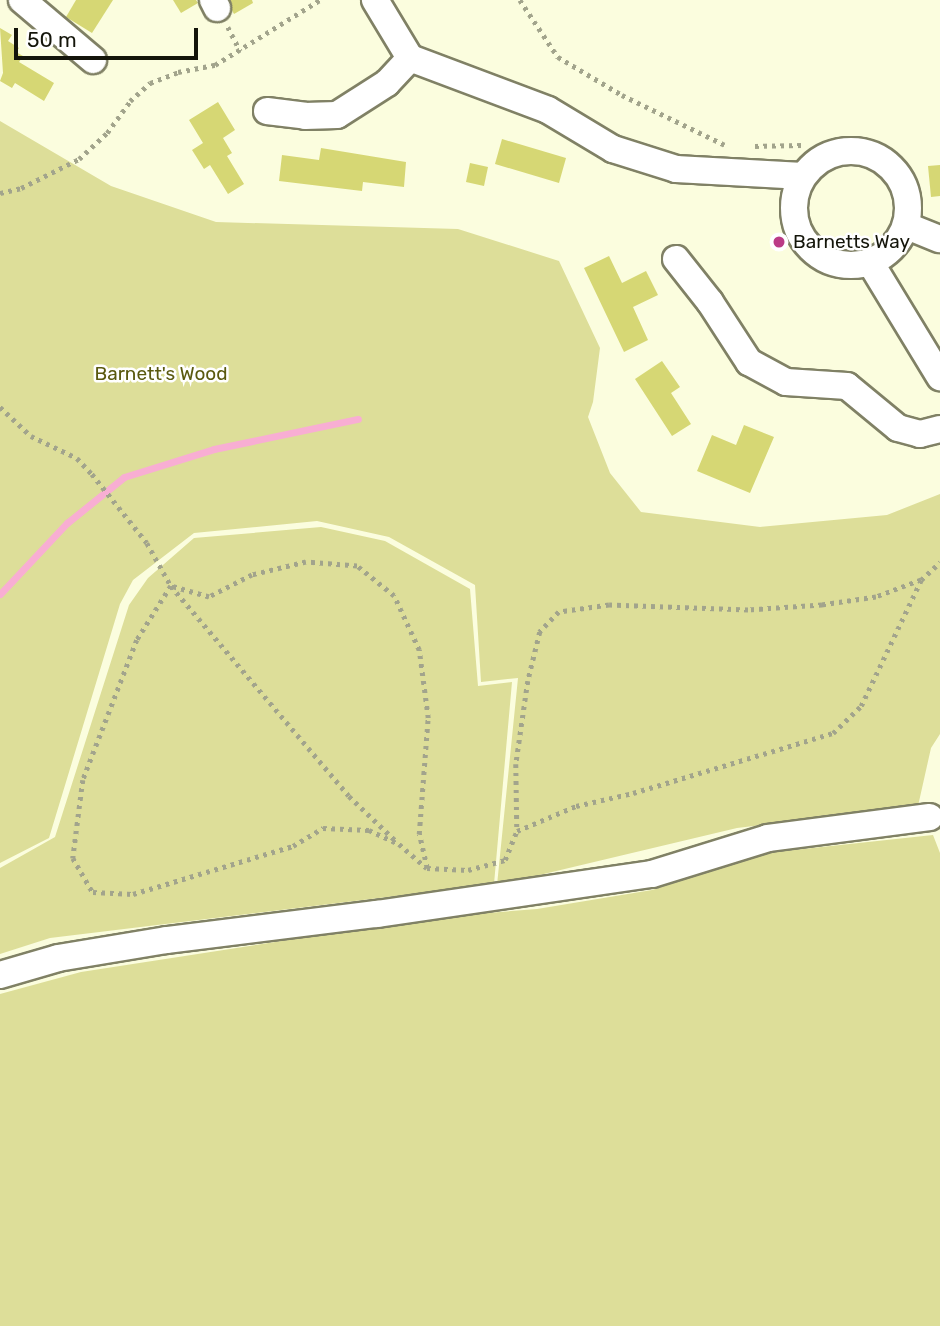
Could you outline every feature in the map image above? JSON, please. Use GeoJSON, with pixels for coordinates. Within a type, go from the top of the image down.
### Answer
{"type":"FeatureCollection","features":[{"type":"Feature","properties":{"kind":"street"},"geometry":{"type":"LineString","coordinates":[[22,0],[93,60]]}},
{"type":"Feature","properties":{"kind":"street"},"geometry":{"type":"LineString","coordinates":[[375,0],[410,58],[548,110],[613,149],[676,169],[803,176]]}},
{"type":"Feature","properties":{"kind":"street"},"geometry":{"type":"LineString","coordinates":[[267,111],[305,116],[337,115],[387,83],[410,58]]}},
{"type":"Feature","properties":{"kind":"street"},"geometry":{"type":"LineString","coordinates":[[851,150],[869,153],[886,161],[903,183],[909,210],[906,226],[897,243],[870,262],[853,265],[835,263],[819,255],[806,243],[797,227],[794,210],[796,192],[803,176],[816,162],[832,153],[851,150]]}},
{"type":"Feature","properties":{"kind":"street"},"geometry":{"type":"LineString","coordinates":[[906,226],[940,239]]}},
{"type":"Feature","properties":{"kind":"street"},"geometry":{"type":"LineString","coordinates":[[676,259],[710,302],[749,362],[786,383],[847,386],[898,428],[920,435],[940,429]]}},
{"type":"Feature","properties":{"kind":"street"},"geometry":{"type":"LineString","coordinates":[[870,262],[940,377]]}},
{"type":"Feature","properties":{"kind":"street"},"geometry":{"type":"LineString","coordinates":[[0,975],[58,958],[167,940],[377,914],[652,874],[768,838],[930,817]]}},
{"type":"Feature","properties":{"kind":"path"},"geometry":{"type":"LineString","coordinates":[[0,193],[21,188],[79,159],[107,133],[130,101],[150,83],[178,72],[215,65],[320,0]]}},
{"type":"Feature","properties":{"kind":"path"},"geometry":{"type":"LineString","coordinates":[[520,0],[558,57],[622,95],[724,145],[735,146]]}},
{"type":"Feature","properties":{"kind":"path"},"geometry":{"type":"LineString","coordinates":[[747,146],[803,145]]}},
{"type":"Feature","properties":{"kind":"path"},"geometry":{"type":"LineString","coordinates":[[0,407],[31,436],[78,458],[148,543],[171,586],[349,796],[427,868],[468,870],[505,860],[517,831],[516,764],[528,681],[540,632],[559,612],[609,605],[748,610],[822,605],[876,597],[921,580]]}},
{"type":"Feature","properties":{"kind":"path"},"geometry":{"type":"LineString","coordinates":[[171,586],[209,597],[252,575],[306,562],[357,566],[394,596],[419,650],[428,718],[419,834],[427,868]]}},
{"type":"Feature","properties":{"kind":"path"},"geometry":{"type":"LineString","coordinates":[[517,831],[576,806],[633,793],[833,733],[861,706],[921,580],[940,562]]}},
{"type":"Feature","properties":{"kind":"path"},"geometry":{"type":"LineString","coordinates":[[171,586],[137,640],[83,780],[73,858],[93,892],[134,894],[293,846],[323,828],[369,830],[399,844]]}},
{"type":"Feature","properties":{"kind":"green space","name":"Barnett's Wood"},"geometry":{"type":"Polygon","coordinates":[[[0,121],[111,186],[216,222],[458,229],[559,261],[600,348],[593,402],[588,417],[610,473],[641,512],[760,527],[887,515],[940,494],[940,734],[931,748],[918,806],[737,828],[497,885],[518,678],[481,682],[475,585],[389,537],[317,521],[194,533],[133,580],[120,604],[49,838],[0,863],[0,121]]]}},
{"type":"Feature","properties":{"kind":"green space"},"geometry":{"type":"Polygon","coordinates":[[[321,527],[385,541],[470,589],[478,686],[512,682],[494,884],[50,938],[0,954],[0,868],[55,837],[129,605],[148,578],[194,538],[321,527]]]}},
{"type":"Feature","properties":{"kind":"green space"},"geometry":{"type":"Polygon","coordinates":[[[933,835],[940,853],[940,1326],[0,1326],[0,994],[81,972],[437,917],[537,909],[652,890],[766,853],[933,835]]]}},
{"type":"Feature","properties":{"kind":"building"},"geometry":{"type":"Polygon","coordinates":[[[76,0],[113,0],[92,33],[66,17],[76,0]]]}},
{"type":"Feature","properties":{"kind":"building"},"geometry":{"type":"Polygon","coordinates":[[[173,0],[196,0],[198,3],[181,13],[173,0]]]}},
{"type":"Feature","properties":{"kind":"building"},"geometry":{"type":"Polygon","coordinates":[[[226,0],[252,0],[253,3],[234,14],[226,0]]]}},
{"type":"Feature","properties":{"kind":"building"},"geometry":{"type":"Polygon","coordinates":[[[0,28],[12,35],[8,41],[19,48],[16,52],[23,56],[19,62],[54,83],[44,101],[15,83],[12,88],[0,81],[3,73],[0,28]]]}},
{"type":"Feature","properties":{"kind":"building"},"geometry":{"type":"Polygon","coordinates":[[[218,102],[235,130],[223,138],[232,153],[227,156],[244,184],[228,194],[210,165],[204,169],[192,150],[203,143],[189,120],[218,102]]]}},
{"type":"Feature","properties":{"kind":"building"},"geometry":{"type":"Polygon","coordinates":[[[502,139],[566,158],[559,183],[495,164],[502,139]]]}},
{"type":"Feature","properties":{"kind":"building"},"geometry":{"type":"Polygon","coordinates":[[[321,148],[406,162],[404,187],[363,182],[362,191],[279,181],[282,155],[319,160],[321,148]]]}},
{"type":"Feature","properties":{"kind":"building"},"geometry":{"type":"Polygon","coordinates":[[[470,163],[488,167],[484,186],[466,182],[470,163]]]}},
{"type":"Feature","properties":{"kind":"building"},"geometry":{"type":"Polygon","coordinates":[[[940,165],[940,196],[931,197],[928,166],[940,165]]]}},
{"type":"Feature","properties":{"kind":"building"},"geometry":{"type":"Polygon","coordinates":[[[609,256],[622,283],[646,271],[658,295],[633,307],[648,340],[624,352],[584,268],[609,256]]]}},
{"type":"Feature","properties":{"kind":"building"},"geometry":{"type":"Polygon","coordinates":[[[662,361],[680,387],[671,393],[691,424],[672,436],[635,379],[662,361]]]}},
{"type":"Feature","properties":{"kind":"building"},"geometry":{"type":"Polygon","coordinates":[[[744,425],[774,437],[750,493],[697,471],[712,435],[736,445],[744,425]]]}},
{"type":"Feature","properties":{"kind":"waterway"},"geometry":{"type":"LineString","coordinates":[[0,594],[67,523],[124,477],[214,449],[358,419]]}},
{"type":"Feature","properties":{"kind":"place","name":"Barnetts Way"},"geometry":{"type":"Point","coordinates":[779,242]}}]}
